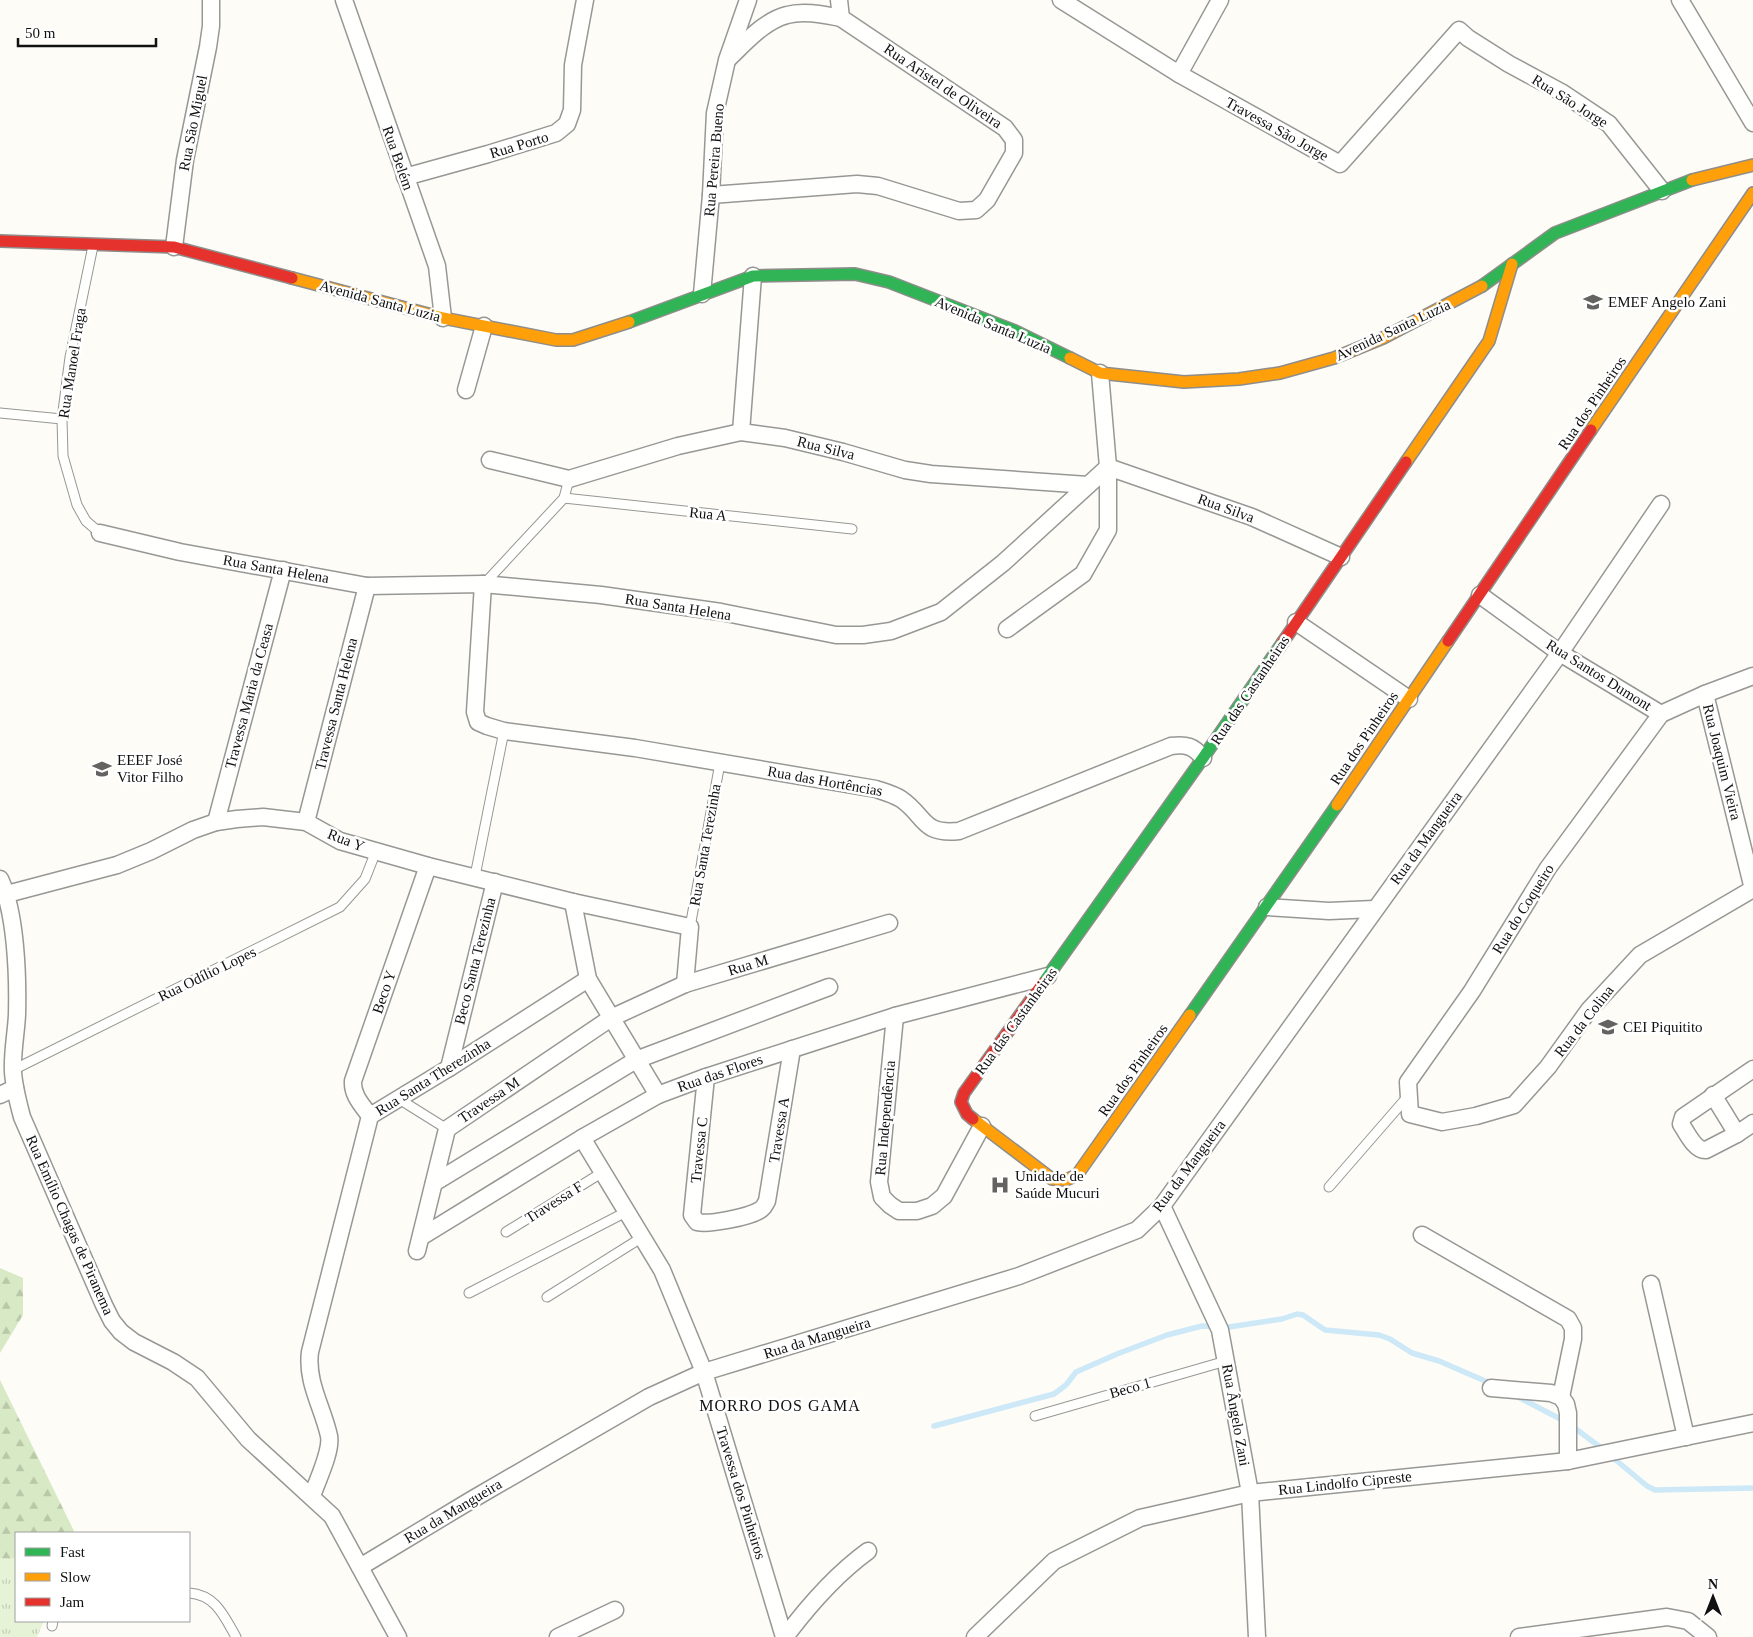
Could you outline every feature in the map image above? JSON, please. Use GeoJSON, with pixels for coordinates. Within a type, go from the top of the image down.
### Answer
{"type":"FeatureCollection","features":[{"type":"Feature","properties":{"kind":"street","name":"Rua São Miguel"},"geometry":{"type":"LineString","coordinates":[[174,247],[185,160],[208,47],[211,26],[211,0]]}},
{"type":"Feature","properties":{"kind":"street","name":"Rua Belém"},"geometry":{"type":"LineString","coordinates":[[344,0],[437,266],[443,318]]}},
{"type":"Feature","properties":{"kind":"street","name":"Rua Porto"},"geometry":{"type":"LineString","coordinates":[[405,177],[556,133],[567,124],[572,110],[574,65],[585,0]]}},
{"type":"Feature","properties":{"kind":"street","name":"Rua Pereira Bueno"},"geometry":{"type":"LineString","coordinates":[[702,294],[711,195],[715,112],[727,60],[748,0]]}},
{"type":"Feature","properties":{"kind":"street"},"geometry":{"type":"LineString","coordinates":[[727,60],[755,33],[772,21],[788,14],[805,13],[841,18],[838,0]]}},
{"type":"Feature","properties":{"kind":"street","name":"Travessa São Jorge"},"geometry":{"type":"LineString","coordinates":[[1061,0],[1179,74],[1340,164],[1459,30]]}},
{"type":"Feature","properties":{"kind":"street"},"geometry":{"type":"LineString","coordinates":[[1179,74],[1220,0]]}},
{"type":"Feature","properties":{"kind":"street"},"geometry":{"type":"LineString","coordinates":[[1680,0],[1753,123]]}},
{"type":"Feature","properties":{"kind":"street","name":"Rua Aristel de Oliveira"},"geometry":{"type":"LineString","coordinates":[[711,195],[857,184],[878,186],[959,212],[976,210],[987,200],[1014,154],[1014,140],[1005,128],[841,18]]}},
{"type":"Feature","properties":{"kind":"street","name":"Rua São Jorge"},"geometry":{"type":"LineString","coordinates":[[1459,30],[1468,38],[1509,64],[1561,92],[1609,124],[1662,191]]}},
{"type":"Feature","properties":{"kind":"street","name":"Avenida Santa Luzia"},"geometry":{"type":"LineString","coordinates":[[0,241],[174,247],[443,318],[548,339],[573,340],[618,326],[752,276],[855,274],[873,277],[1016,331],[1100,373],[1184,382],[1239,379],[1280,373],[1334,358],[1410,326],[1477,290],[1555,232],[1698,178],[1753,165]]}},
{"type":"Feature","properties":{"kind":"street","name":"Rua dos Pinheiros"},"geometry":{"type":"LineString","coordinates":[[961,1102],[967,1114],[1052,1179],[1066,1180],[1077,1175],[1266,907],[1753,193]]}},
{"type":"Feature","properties":{"kind":"street","name":"Rua das Castanheiras"},"geometry":{"type":"LineString","coordinates":[[961,1102],[964,1092],[1203,758],[1489,341],[1512,264]]}},
{"type":"Feature","properties":{"kind":"street"},"geometry":{"type":"LineString","coordinates":[[741,432],[752,276]]}},
{"type":"Feature","properties":{"kind":"street"},"geometry":{"type":"LineString","coordinates":[[466,390],[484,326]]}},
{"type":"Feature","properties":{"kind":"street"},"geometry":{"type":"LineString","coordinates":[[1007,629],[1083,574],[1108,530],[1108,467],[1100,373]]}},
{"type":"Feature","properties":{"kind":"street","name":"Rua Silva"},"geometry":{"type":"LineString","coordinates":[[569,479],[678,446],[741,432],[785,438],[905,470],[930,474],[1088,485]]}},
{"type":"Feature","properties":{"kind":"street"},"geometry":{"type":"LineString","coordinates":[[490,460],[569,479]]}},
{"type":"Feature","properties":{"kind":"street","name":"Rua Silva"},"geometry":{"type":"LineString","coordinates":[[1108,467],[1252,517],[1341,557]]}},
{"type":"Feature","properties":{"kind":"street","name":"Rua Santa Helena"},"geometry":{"type":"LineString","coordinates":[[100,533],[180,552],[367,586],[483,584],[601,595],[722,612],[836,636],[891,631],[941,612],[1003,563],[1108,467]]}},
{"type":"Feature","properties":{"kind":"street","name":"Rua da Mangueira"},"geometry":{"type":"LineString","coordinates":[[360,1567],[473,1499],[650,1398],[704,1372],[1020,1276],[1137,1230],[1162,1206],[1560,653],[1661,504]]}},
{"type":"Feature","properties":{"kind":"street","name":"Travessa Maria da Ceasa"},"geometry":{"type":"LineString","coordinates":[[216,822],[283,570]]}},
{"type":"Feature","properties":{"kind":"street"},"geometry":{"type":"LineString","coordinates":[[483,584],[475,712],[478,722],[504,731]]}},
{"type":"Feature","properties":{"kind":"street","name":"Travessa Santa Helena"},"geometry":{"type":"LineString","coordinates":[[306,822],[367,586]]}},
{"type":"Feature","properties":{"kind":"street","name":"Rua Santos Dumont"},"geometry":{"type":"LineString","coordinates":[[1480,595],[1560,653],[1661,714],[1705,694],[1753,676]]}},
{"type":"Feature","properties":{"kind":"street"},"geometry":{"type":"LineString","coordinates":[[1296,622],[1409,699]]}},
{"type":"Feature","properties":{"kind":"street","name":"Rua Joaquim Vieira"},"geometry":{"type":"LineString","coordinates":[[1705,694],[1753,889]]}},
{"type":"Feature","properties":{"kind":"street","name":"Rua do Coqueiro"},"geometry":{"type":"LineString","coordinates":[[1410,1114],[1408,1082],[1472,991],[1548,868],[1661,714]]}},
{"type":"Feature","properties":{"kind":"street","name":"Rua das Hortências"},"geometry":{"type":"LineString","coordinates":[[504,731],[635,748],[876,789],[890,793],[902,800],[927,826],[944,832],[959,831],[1171,746],[1190,746],[1198,751],[1203,758]]}},
{"type":"Feature","properties":{"kind":"street","name":"Rua Y"},"geometry":{"type":"LineString","coordinates":[[3,886],[117,865],[151,851],[193,830],[216,822],[263,818],[306,822],[340,841],[428,866],[475,876],[573,902],[690,927]]}},
{"type":"Feature","properties":{"kind":"street","name":"Beco Y"},"geometry":{"type":"LineString","coordinates":[[370,1116],[356,1095],[353,1088],[354,1081],[428,866]]}},
{"type":"Feature","properties":{"kind":"street","name":"Beco Santa Terezinha"},"geometry":{"type":"LineString","coordinates":[[449,1068],[494,882]]}},
{"type":"Feature","properties":{"kind":"street","name":"Rua Emílio Chagas de Piranema"},"geometry":{"type":"LineString","coordinates":[[3,886],[17,970],[17,1014],[13,1070],[7,1091],[22,1117],[104,1305],[121,1332],[134,1342],[173,1362],[197,1378],[248,1439],[332,1516],[398,1637]]}},
{"type":"Feature","properties":{"kind":"street","name":"Rua da Colina"},"geometry":{"type":"LineString","coordinates":[[1410,1114],[1442,1122],[1476,1116],[1514,1105],[1548,1067],[1589,1010],[1640,955],[1753,889]]}},
{"type":"Feature","properties":{"kind":"street"},"geometry":{"type":"LineString","coordinates":[[573,902],[588,979],[658,1095]]}},
{"type":"Feature","properties":{"kind":"street"},"geometry":{"type":"LineString","coordinates":[[1266,907],[1329,910],[1374,909]]}},
{"type":"Feature","properties":{"kind":"street","name":"Rua M"},"geometry":{"type":"LineString","coordinates":[[611,1018],[685,984],[889,923]]}},
{"type":"Feature","properties":{"kind":"street"},"geometry":{"type":"LineString","coordinates":[[685,984],[690,927]]}},
{"type":"Feature","properties":{"kind":"street","name":"Rua das Flores"},"geometry":{"type":"LineString","coordinates":[[418,1244],[582,1138],[658,1095],[706,1077],[894,1016],[1048,976]]}},
{"type":"Feature","properties":{"kind":"street","name":"Rua Santa Therezinha"},"geometry":{"type":"LineString","coordinates":[[312,1496],[329,1447],[329,1436],[308,1364],[370,1116],[588,979]]}},
{"type":"Feature","properties":{"kind":"street"},"geometry":{"type":"LineString","coordinates":[[434,1183],[636,1060],[829,987]]}},
{"type":"Feature","properties":{"kind":"street","name":"Rua Independência"},"geometry":{"type":"LineString","coordinates":[[894,1016],[879,1182],[882,1197],[890,1206],[899,1211],[917,1211],[932,1206],[944,1196],[982,1126]]}},
{"type":"Feature","properties":{"kind":"street","name":"Travessa M"},"geometry":{"type":"LineString","coordinates":[[418,1244],[447,1128],[611,1018]]}},
{"type":"Feature","properties":{"kind":"street","name":"Travessa A"},"geometry":{"type":"LineString","coordinates":[[697,1222],[706,1224],[752,1214],[762,1210],[767,1201],[792,1049]]}},
{"type":"Feature","properties":{"kind":"street"},"geometry":{"type":"LineString","coordinates":[[1753,1069],[1683,1117],[1681,1124],[1697,1148],[1706,1150],[1737,1134],[1753,1123]]}},
{"type":"Feature","properties":{"kind":"street","name":"Travessa C"},"geometry":{"type":"LineString","coordinates":[[697,1222],[692,1215],[706,1077]]}},
{"type":"Feature","properties":{"kind":"street"},"geometry":{"type":"LineString","coordinates":[[1713,1095],[1737,1134]]}},
{"type":"Feature","properties":{"kind":"street","name":"Travessa dos Pinheiros"},"geometry":{"type":"LineString","coordinates":[[582,1138],[662,1270],[704,1372],[785,1637]]}},
{"type":"Feature","properties":{"kind":"street","name":"Rua Ângelo Zani"},"geometry":{"type":"LineString","coordinates":[[1162,1206],[1220,1330],[1250,1493],[1257,1637]]}},
{"type":"Feature","properties":{"kind":"street"},"geometry":{"type":"LineString","coordinates":[[1422,1235],[1568,1319],[1573,1328],[1573,1340],[1561,1397]]}},
{"type":"Feature","properties":{"kind":"street"},"geometry":{"type":"LineString","coordinates":[[1651,1284],[1686,1437]]}},
{"type":"Feature","properties":{"kind":"street"},"geometry":{"type":"LineString","coordinates":[[1491,1388],[1551,1393],[1561,1397],[1566,1404],[1568,1413],[1568,1461]]}},
{"type":"Feature","properties":{"kind":"street","name":"Rua Lindolfo Cipreste"},"geometry":{"type":"LineString","coordinates":[[975,1637],[1054,1560],[1140,1518],[1250,1493],[1568,1461],[1753,1422]]}},
{"type":"Feature","properties":{"kind":"street"},"geometry":{"type":"LineString","coordinates":[[785,1637],[831,1582],[851,1563],[868,1551]]}},
{"type":"Feature","properties":{"kind":"street"},"geometry":{"type":"LineString","coordinates":[[558,1637],[615,1610]]}},
{"type":"Feature","properties":{"kind":"street"},"geometry":{"type":"LineString","coordinates":[[1519,1637],[1667,1617],[1688,1621],[1708,1637]]}},
{"type":"Feature","properties":{"kind":"lane","name":"Rua Manoel Fraga"},"geometry":{"type":"LineString","coordinates":[[94,243],[70,357],[62,419],[63,456],[74,498],[86,521],[100,533]]}},
{"type":"Feature","properties":{"kind":"lane"},"geometry":{"type":"LineString","coordinates":[[0,413],[62,419]]}},
{"type":"Feature","properties":{"kind":"lane"},"geometry":{"type":"LineString","coordinates":[[483,584],[564,498],[569,479]]}},
{"type":"Feature","properties":{"kind":"lane","name":"Rua A"},"geometry":{"type":"LineString","coordinates":[[564,498],[852,529]]}},
{"type":"Feature","properties":{"kind":"lane"},"geometry":{"type":"LineString","coordinates":[[475,876],[504,731]]}},
{"type":"Feature","properties":{"kind":"lane","name":"Rua Santa Terezinha"},"geometry":{"type":"LineString","coordinates":[[690,927],[720,763]]}},
{"type":"Feature","properties":{"kind":"lane","name":"Rua Odílio Lopes"},"geometry":{"type":"LineString","coordinates":[[13,1070],[340,907],[365,879],[376,851]]}},
{"type":"Feature","properties":{"kind":"lane"},"geometry":{"type":"LineString","coordinates":[[1329,1187],[1409,1095]]}},
{"type":"Feature","properties":{"kind":"lane"},"geometry":{"type":"LineString","coordinates":[[399,1099],[447,1128]]}},
{"type":"Feature","properties":{"kind":"lane","name":"Travessa F"},"geometry":{"type":"LineString","coordinates":[[506,1232],[602,1172]]}},
{"type":"Feature","properties":{"kind":"lane"},"geometry":{"type":"LineString","coordinates":[[469,1293],[626,1212]]}},
{"type":"Feature","properties":{"kind":"lane"},"geometry":{"type":"LineString","coordinates":[[547,1297],[641,1238]]}},
{"type":"Feature","properties":{"kind":"lane","name":"Beco 1"},"geometry":{"type":"LineString","coordinates":[[1035,1416],[1226,1360]]}},
{"type":"Feature","properties":{"kind":"lane"},"geometry":{"type":"LineString","coordinates":[[190,1593],[206,1596],[215,1604],[236,1637]]}},
{"type":"Feature","properties":{"kind":"green space"},"geometry":{"type":"Polygon","coordinates":[[[0,1268],[23,1278],[23,1315],[0,1353],[0,1268]]]}},
{"type":"Feature","properties":{"kind":"green space"},"geometry":{"type":"Polygon","coordinates":[[[0,1380],[75,1532],[15,1532],[15,1558],[0,1558],[0,1380]]]}},
{"type":"Feature","properties":{"kind":"green space"},"geometry":{"type":"Polygon","coordinates":[[[0,1558],[15,1558],[15,1622],[44,1622],[37,1637],[0,1637],[0,1558]]]}},
{"type":"Feature","properties":{"kind":"waterway"},"geometry":{"type":"LineString","coordinates":[[934,1426],[1054,1394],[1066,1385],[1076,1372],[1167,1335],[1202,1326],[1229,1327],[1282,1319],[1297,1314],[1303,1315],[1325,1330],[1379,1335],[1390,1339],[1412,1353],[1439,1361],[1492,1384]]}},
{"type":"Feature","properties":{"kind":"waterway"},"geometry":{"type":"LineString","coordinates":[[1514,1395],[1568,1423],[1604,1450]]}},
{"type":"Feature","properties":{"kind":"waterway"},"geometry":{"type":"LineString","coordinates":[[1611,1456],[1647,1486],[1655,1490],[1753,1488]]}},
{"type":"Feature","properties":{"kind":"traffic: fast"},"geometry":{"type":"LineString","coordinates":[[1482,286],[1555,233],[1692,180]]}},
{"type":"Feature","properties":{"kind":"traffic: fast"},"geometry":{"type":"LineString","coordinates":[[629,322],[753,276],[855,274],[889,282],[1015,331],[1070,358]]}},
{"type":"Feature","properties":{"kind":"traffic: fast"},"geometry":{"type":"LineString","coordinates":[[1043,983],[1283,642]]}},
{"type":"Feature","properties":{"kind":"traffic: fast"},"geometry":{"type":"LineString","coordinates":[[1190,1015],[1337,805]]}},
{"type":"Feature","properties":{"kind":"traffic: slow"},"geometry":{"type":"LineString","coordinates":[[1692,180],[1753,165]]}},
{"type":"Feature","properties":{"kind":"traffic: slow"},"geometry":{"type":"LineString","coordinates":[[1591,430],[1753,193]]}},
{"type":"Feature","properties":{"kind":"traffic: slow"},"geometry":{"type":"LineString","coordinates":[[1406,462],[1489,341],[1512,264]]}},
{"type":"Feature","properties":{"kind":"traffic: slow"},"geometry":{"type":"LineString","coordinates":[[292,278],[443,318],[556,340],[573,340],[629,322]]}},
{"type":"Feature","properties":{"kind":"traffic: slow"},"geometry":{"type":"LineString","coordinates":[[1070,358],[1100,373],[1184,382],[1239,379],[1280,373],[1334,358],[1383,338],[1482,286]]}},
{"type":"Feature","properties":{"kind":"traffic: slow"},"geometry":{"type":"LineString","coordinates":[[1337,805],[1448,641]]}},
{"type":"Feature","properties":{"kind":"traffic: slow"},"geometry":{"type":"LineString","coordinates":[[973,1119],[1052,1179],[1066,1180],[1077,1175],[1190,1015]]}},
{"type":"Feature","properties":{"kind":"traffic: jam"},"geometry":{"type":"LineString","coordinates":[[0,241],[174,247],[292,278]]}},
{"type":"Feature","properties":{"kind":"traffic: jam"},"geometry":{"type":"LineString","coordinates":[[1448,641],[1591,430]]}},
{"type":"Feature","properties":{"kind":"traffic: jam"},"geometry":{"type":"LineString","coordinates":[[1283,642],[1406,462]]}},
{"type":"Feature","properties":{"kind":"traffic: jam"},"geometry":{"type":"LineString","coordinates":[[973,1119],[967,1114],[961,1102],[964,1093],[1043,983]]}},
{"type":"Feature","properties":{"kind":"place","name":"EMEF Angelo Zani"},"geometry":{"type":"Point","coordinates":[1593,302]}},
{"type":"Feature","properties":{"kind":"place","name":"EEEF José Vitor Filho"},"geometry":{"type":"Point","coordinates":[102,769]}},
{"type":"Feature","properties":{"kind":"place","name":"CEI Piquitito"},"geometry":{"type":"Point","coordinates":[1608,1027]}},
{"type":"Feature","properties":{"kind":"place","name":"Unidade de Saúde Mucuri"},"geometry":{"type":"Point","coordinates":[1000,1185]}},
{"type":"Feature","properties":{"kind":"district","name":"MORRO DOS GAMA"},"geometry":{"type":"Point","coordinates":[780,1405]}}]}
